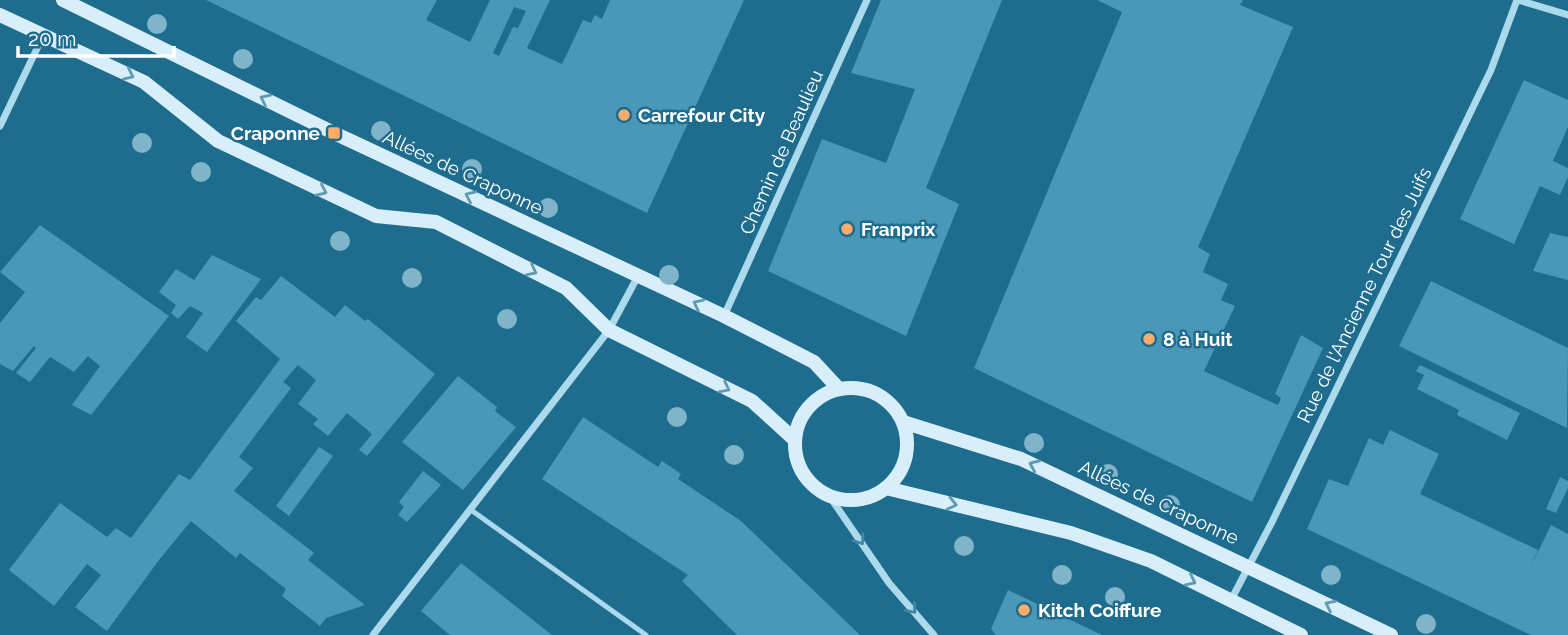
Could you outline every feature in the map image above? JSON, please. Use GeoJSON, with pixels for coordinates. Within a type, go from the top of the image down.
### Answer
{"type":"FeatureCollection","features":[{"type":"Feature","properties":{"kind":"main road","name":"Allées de Craponne"},"geometry":{"type":"LineString","coordinates":[[63,0],[334,133],[724,316],[814,362],[839,389]]}},
{"type":"Feature","properties":{"kind":"main road"},"geometry":{"type":"LineString","coordinates":[[0,15],[144,82],[218,141],[376,216],[436,222],[566,288],[609,330],[752,401],[795,440]]}},
{"type":"Feature","properties":{"kind":"main road"},"geometry":{"type":"LineString","coordinates":[[858,388],[876,394],[892,405],[903,422],[907,439],[906,457],[899,475],[873,496],[859,500],[830,497],[814,487],[803,474],[796,458],[795,440],[799,423],[808,408],[822,396],[839,389],[858,388]]}},
{"type":"Feature","properties":{"kind":"main road","name":"Allées de Craponne"},"geometry":{"type":"LineString","coordinates":[[903,422],[1021,459],[1391,635]]}},
{"type":"Feature","properties":{"kind":"main road"},"geometry":{"type":"LineString","coordinates":[[886,488],[1071,533],[1151,561],[1301,635]]}},
{"type":"Feature","properties":{"kind":"street","name":"Chemin de Beaulieu"},"geometry":{"type":"LineString","coordinates":[[724,316],[867,0]]}},
{"type":"Feature","properties":{"kind":"street"},"geometry":{"type":"LineString","coordinates":[[1518,0],[1568,15]]}},
{"type":"Feature","properties":{"kind":"street","name":"Rue de l'Ancienne Tour des Juifs"},"geometry":{"type":"LineString","coordinates":[[1231,601],[1485,83],[1518,0]]}},
{"type":"Feature","properties":{"kind":"street"},"geometry":{"type":"LineString","coordinates":[[0,126],[44,35]]}},
{"type":"Feature","properties":{"kind":"street"},"geometry":{"type":"LineString","coordinates":[[373,635],[609,330],[639,275]]}},
{"type":"Feature","properties":{"kind":"street"},"geometry":{"type":"LineString","coordinates":[[830,497],[889,583],[934,635]]}},
{"type":"Feature","properties":{"kind":"lane"},"geometry":{"type":"LineString","coordinates":[[471,510],[646,635]]}},
{"type":"Feature","properties":{"kind":"building"},"geometry":{"type":"Polygon","coordinates":[[[206,0],[437,0],[426,20],[470,42],[490,0],[550,0],[527,48],[562,64],[583,20],[591,23],[595,15],[602,19],[610,0],[744,0],[647,213],[206,0]],[[514,7],[493,53],[499,56],[513,27],[518,28],[526,11],[514,7]]]}},
{"type":"Feature","properties":{"kind":"building"},"geometry":{"type":"Polygon","coordinates":[[[881,0],[1002,0],[926,188],[959,204],[906,336],[768,271],[822,139],[886,163],[915,89],[851,73],[881,0]]]}},
{"type":"Feature","properties":{"kind":"building"},"geometry":{"type":"Polygon","coordinates":[[[1097,0],[1243,0],[1240,5],[1293,27],[1198,247],[1210,254],[1203,272],[1228,284],[1221,300],[1235,306],[1204,371],[1278,405],[1281,398],[1275,394],[1301,335],[1323,348],[1252,502],[974,368],[1122,12],[1097,0]]]}},
{"type":"Feature","properties":{"kind":"building"},"geometry":{"type":"Polygon","coordinates":[[[1524,80],[1568,100],[1568,127],[1553,161],[1568,168],[1568,177],[1560,195],[1540,186],[1514,244],[1460,219],[1524,80]]]}},
{"type":"Feature","properties":{"kind":"building"},"geometry":{"type":"Polygon","coordinates":[[[40,225],[169,316],[91,415],[72,405],[100,366],[88,356],[74,372],[50,357],[30,382],[16,373],[36,348],[34,346],[13,371],[0,364],[0,323],[25,292],[0,272],[40,225]]]}},
{"type":"Feature","properties":{"kind":"building"},"geometry":{"type":"Polygon","coordinates":[[[1550,233],[1568,237],[1568,280],[1533,271],[1550,233]]]}},
{"type":"Feature","properties":{"kind":"building"},"geometry":{"type":"Polygon","coordinates":[[[212,255],[261,279],[207,352],[186,337],[203,313],[190,306],[178,319],[171,313],[176,305],[159,292],[176,269],[194,280],[212,255]]]}},
{"type":"Feature","properties":{"kind":"building"},"geometry":{"type":"Polygon","coordinates":[[[281,276],[335,317],[345,305],[365,321],[368,319],[435,374],[367,456],[359,450],[372,434],[347,413],[328,436],[313,424],[318,419],[298,404],[316,380],[298,365],[283,382],[291,388],[239,457],[253,468],[234,491],[314,553],[308,560],[365,605],[326,618],[320,626],[282,596],[286,589],[240,553],[236,558],[191,521],[107,631],[75,607],[101,575],[87,564],[54,606],[9,570],[60,503],[107,537],[116,528],[131,538],[179,474],[190,480],[280,359],[236,321],[256,297],[261,300],[281,276]]]}},
{"type":"Feature","properties":{"kind":"building"},"geometry":{"type":"Polygon","coordinates":[[[1431,281],[1568,348],[1567,428],[1399,346],[1431,281]]]}},
{"type":"Feature","properties":{"kind":"building"},"geometry":{"type":"Polygon","coordinates":[[[1420,365],[1520,413],[1507,440],[1457,415],[1459,410],[1417,389],[1424,375],[1416,371],[1420,365]]]}},
{"type":"Feature","properties":{"kind":"building"},"geometry":{"type":"Polygon","coordinates":[[[458,376],[497,407],[495,411],[516,427],[463,490],[402,442],[458,376]]]}},
{"type":"Feature","properties":{"kind":"building"},"geometry":{"type":"Polygon","coordinates":[[[583,417],[658,467],[662,461],[681,474],[678,479],[741,521],[860,635],[737,635],[682,581],[688,575],[542,479],[583,417]]]}},
{"type":"Feature","properties":{"kind":"building"},"geometry":{"type":"Polygon","coordinates":[[[1390,430],[1439,454],[1420,494],[1538,550],[1531,566],[1551,525],[1568,534],[1568,635],[1531,635],[1307,529],[1329,479],[1348,486],[1369,438],[1383,445],[1390,430]]]}},
{"type":"Feature","properties":{"kind":"building"},"geometry":{"type":"Polygon","coordinates":[[[319,447],[333,456],[289,516],[276,506],[319,447]]]}},
{"type":"Feature","properties":{"kind":"building"},"geometry":{"type":"Polygon","coordinates":[[[423,471],[441,485],[407,522],[398,515],[404,507],[399,502],[423,471]]]}},
{"type":"Feature","properties":{"kind":"building"},"geometry":{"type":"Polygon","coordinates":[[[1560,477],[1568,481],[1568,488],[1556,513],[1546,509],[1560,477]]]}},
{"type":"Feature","properties":{"kind":"building"},"geometry":{"type":"Polygon","coordinates":[[[461,563],[552,635],[450,635],[421,611],[461,563]]]}},
{"type":"Feature","properties":{"kind":"building","name":"Kitch Coiffure"},"geometry":{"type":"Polygon","coordinates":[[[1008,590],[1102,635],[996,635],[991,629],[1008,590]]]}},
{"type":"Feature","properties":{"kind":"place","name":"Carrefour City"},"geometry":{"type":"Point","coordinates":[624,115]}},
{"type":"Feature","properties":{"kind":"place","name":"Craponne"},"geometry":{"type":"Point","coordinates":[334,133]}},
{"type":"Feature","properties":{"kind":"place","name":"Franprix"},"geometry":{"type":"Point","coordinates":[847,229]}},
{"type":"Feature","properties":{"kind":"place","name":"8 à Huit"},"geometry":{"type":"Point","coordinates":[1149,339]}},
{"type":"Feature","properties":{"kind":"place","name":"Kitch Coiffure"},"geometry":{"type":"Point","coordinates":[1024,610]}}]}
